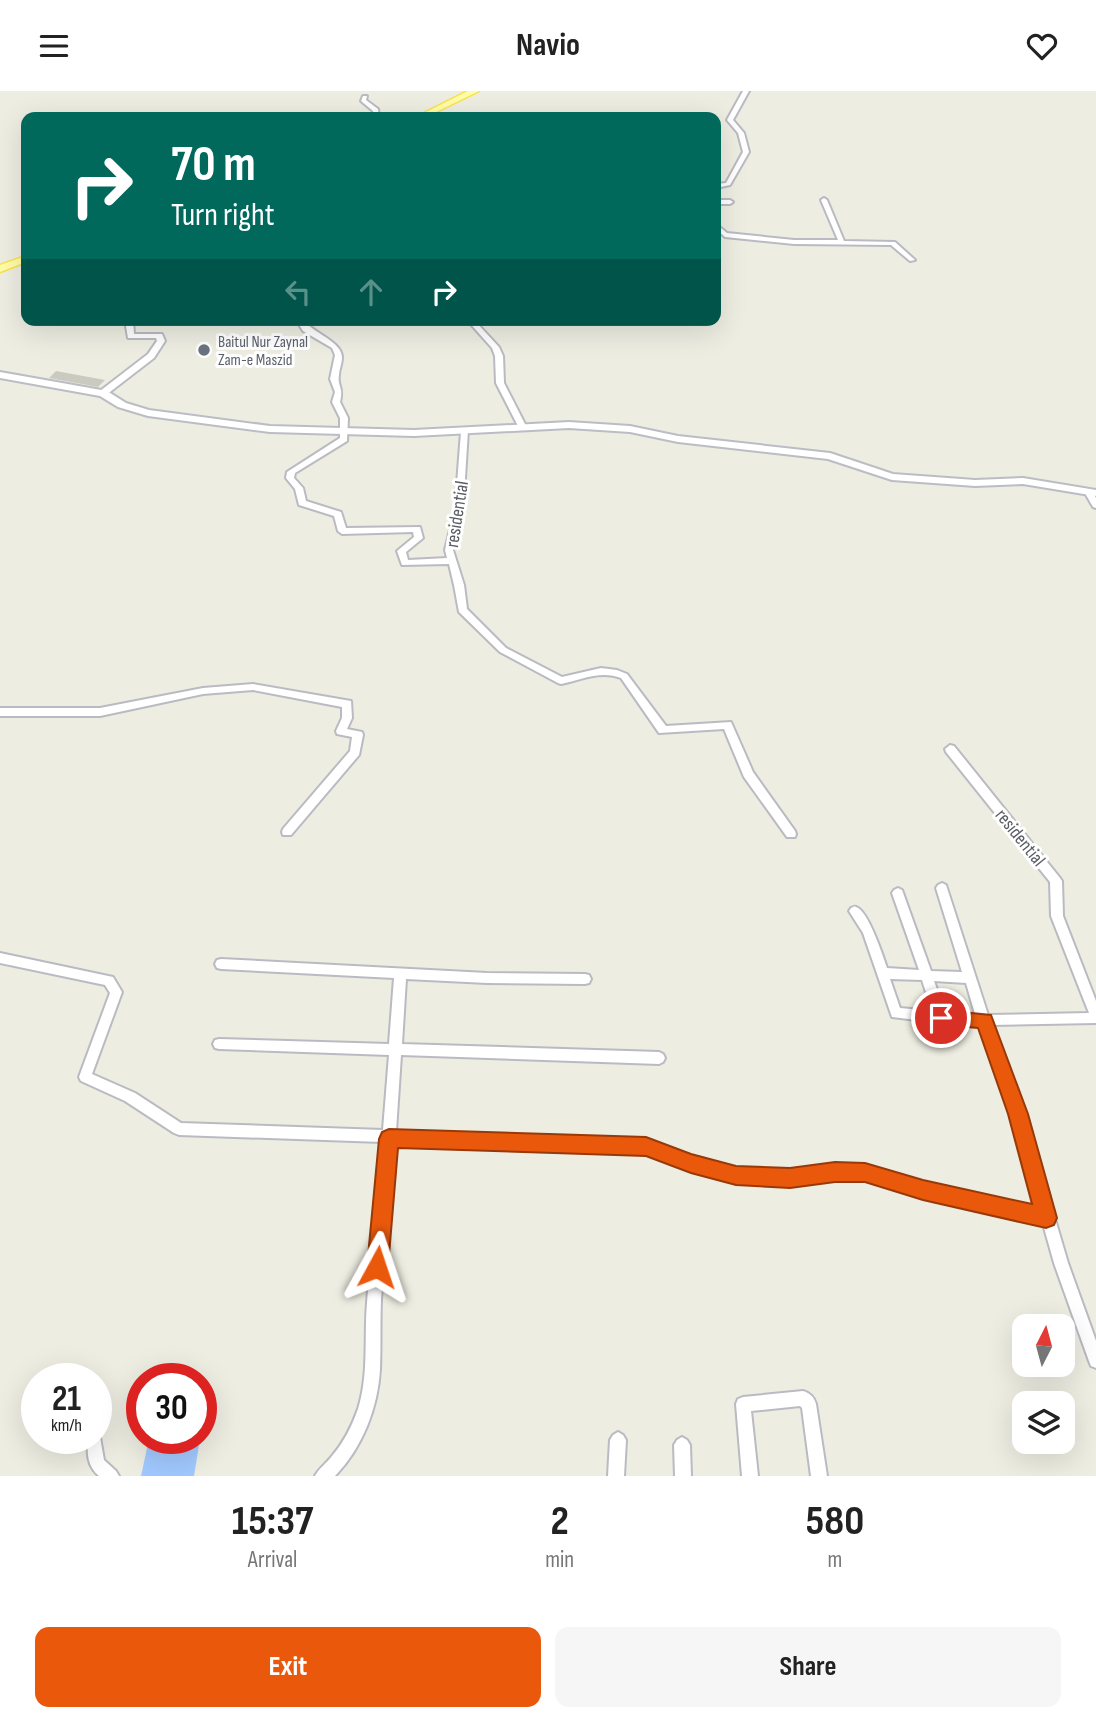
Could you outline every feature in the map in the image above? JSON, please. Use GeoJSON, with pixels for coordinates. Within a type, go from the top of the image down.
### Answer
{"type":"FeatureCollection","features":[{"type":"Feature","properties":{"kind":"main road"},"geometry":{"type":"LineString","coordinates":[[431,112],[475,91]]}},
{"type":"Feature","properties":{"kind":"main road"},"geometry":{"type":"LineString","coordinates":[[0,268],[21,261]]}},
{"type":"Feature","properties":{"kind":"street"},"geometry":{"type":"LineString","coordinates":[[721,185],[728,184],[746,152],[741,133],[730,120],[746,91]]}},
{"type":"Feature","properties":{"kind":"street"},"geometry":{"type":"LineString","coordinates":[[365,97],[363,100],[376,112]]}},
{"type":"Feature","properties":{"kind":"street"},"geometry":{"type":"LineString","coordinates":[[824,199],[841,240]]}},
{"type":"Feature","properties":{"kind":"street"},"geometry":{"type":"LineString","coordinates":[[721,202],[730,202]]}},
{"type":"Feature","properties":{"kind":"street"},"geometry":{"type":"LineString","coordinates":[[721,232],[724,235],[794,242],[841,240],[893,243],[912,260]]}},
{"type":"Feature","properties":{"kind":"street"},"geometry":{"type":"LineString","coordinates":[[103,393],[151,356],[161,341],[159,336],[131,336],[130,326]]}},
{"type":"Feature","properties":{"kind":"street"},"geometry":{"type":"LineString","coordinates":[[304,326],[335,347],[339,355],[334,379],[339,392],[337,407],[344,418],[344,439],[291,472],[290,478],[299,488],[302,503],[338,513],[342,531],[417,529],[419,538],[401,551],[405,563],[450,561]]}},
{"type":"Feature","properties":{"kind":"street"},"geometry":{"type":"LineString","coordinates":[[476,326],[495,347],[499,356],[500,383],[522,426]]}},
{"type":"Feature","properties":{"kind":"street"},"geometry":{"type":"LineString","coordinates":[[0,375],[103,393],[122,405],[148,413],[270,429],[465,432],[522,426],[630,429],[678,439],[830,456],[892,477],[963,482],[1023,481],[1093,493],[1096,505]]}},
{"type":"Feature","properties":{"kind":"street","name":"residential"},"geometry":{"type":"LineString","coordinates":[[465,432],[459,510],[450,538],[450,561],[459,585],[462,610],[503,650],[561,681],[606,671],[624,676],[663,730],[727,725],[748,774],[791,834]]}},
{"type":"Feature","properties":{"kind":"street"},"geometry":{"type":"LineString","coordinates":[[0,712],[100,712],[203,691],[253,687],[347,704],[347,718],[341,731],[358,735],[355,752],[287,832]]}},
{"type":"Feature","properties":{"kind":"street","name":"residential"},"geometry":{"type":"LineString","coordinates":[[882,973],[896,1013],[985,1020],[1096,1017],[1058,916],[1056,881],[950,749]]}},
{"type":"Feature","properties":{"kind":"street"},"geometry":{"type":"LineString","coordinates":[[942,888],[1018,1114],[1046,1218],[1096,1361]]}},
{"type":"Feature","properties":{"kind":"street"},"geometry":{"type":"LineString","coordinates":[[898,893],[941,1018]]}},
{"type":"Feature","properties":{"kind":"street"},"geometry":{"type":"LineString","coordinates":[[855,911],[868,931],[882,973],[971,978]]}},
{"type":"Feature","properties":{"kind":"street"},"geometry":{"type":"LineString","coordinates":[[0,958],[109,981],[117,992],[85,1077],[130,1097],[178,1129],[389,1139],[646,1146],[691,1164],[736,1176],[790,1178],[835,1172],[865,1173],[923,1190],[1046,1218]]}},
{"type":"Feature","properties":{"kind":"street"},"geometry":{"type":"LineString","coordinates":[[222,964],[487,978],[585,979]]}},
{"type":"Feature","properties":{"kind":"street"},"geometry":{"type":"LineString","coordinates":[[323,1476],[342,1461],[366,1408],[373,1357],[373,1318],[400,973]]}},
{"type":"Feature","properties":{"kind":"street"},"geometry":{"type":"LineString","coordinates":[[219,1044],[659,1058]]}},
{"type":"Feature","properties":{"kind":"street"},"geometry":{"type":"LineString","coordinates":[[750,1476],[743,1404],[803,1398],[809,1404],[819,1476]]}},
{"type":"Feature","properties":{"kind":"street"},"geometry":{"type":"LineString","coordinates":[[617,1476],[618,1440]]}},
{"type":"Feature","properties":{"kind":"street"},"geometry":{"type":"LineString","coordinates":[[682,1445],[682,1476]]}},
{"type":"Feature","properties":{"kind":"street"},"geometry":{"type":"LineString","coordinates":[[94,1454],[97,1464],[111,1476]]}},
{"type":"Feature","properties":{"kind":"water"},"geometry":{"type":"Polygon","coordinates":[[[146,1454],[198,1454],[194,1476],[141,1476],[146,1454]]]}},
{"type":"Feature","properties":{"kind":"building"},"geometry":{"type":"Polygon","coordinates":[[[56,371],[105,380],[98,387],[49,378],[56,371]]]}},
{"type":"Feature","properties":{"kind":"place","name":"Baitul Nur Zaynal Zam-e Maszid"},"geometry":{"type":"Point","coordinates":[204,350]}},
{"type":"Feature","properties":{"kind":"route"},"geometry":{"type":"LineString","coordinates":[[377,1267],[389,1139],[646,1146],[691,1164],[736,1176],[790,1178],[835,1172],[865,1173],[923,1190],[1004,1206],[1046,1218],[1018,1114],[991,1045],[985,1020],[941,1018]]}}]}
